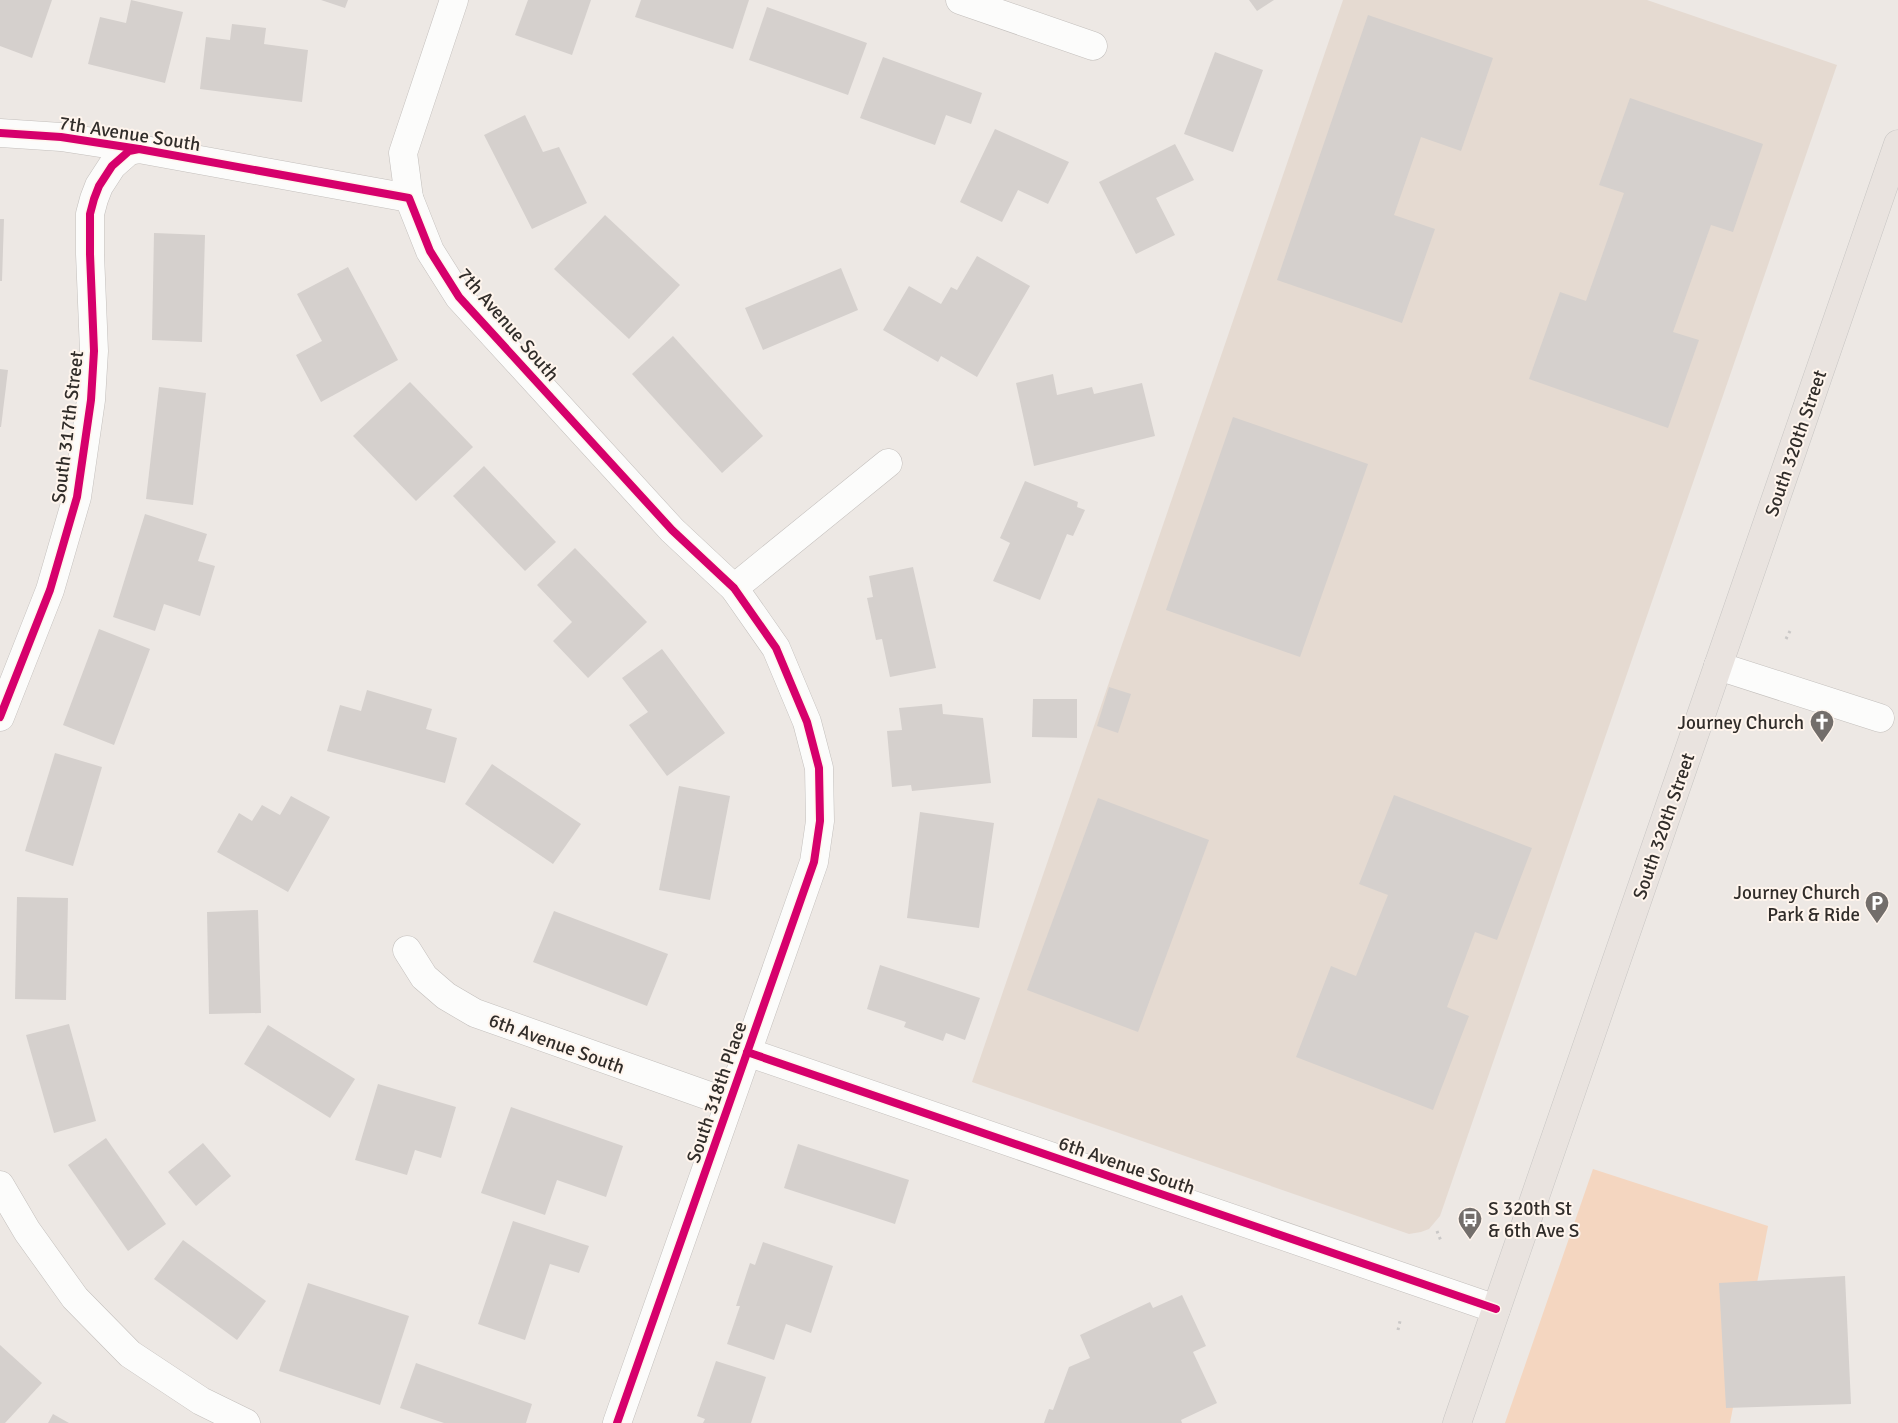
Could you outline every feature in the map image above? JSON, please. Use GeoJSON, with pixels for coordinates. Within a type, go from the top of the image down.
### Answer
{"type":"FeatureCollection","features":[{"type":"Feature","properties":{"kind":"main road","name":"South 320th Street"},"geometry":{"type":"LineString","coordinates":[[1457,1423],[1898,144]]}},
{"type":"Feature","properties":{"kind":"street"},"geometry":{"type":"LineString","coordinates":[[409,198],[403,153],[454,0]]}},
{"type":"Feature","properties":{"kind":"street"},"geometry":{"type":"LineString","coordinates":[[960,0],[1093,46]]}},
{"type":"Feature","properties":{"kind":"street","name":"7th Avenue South"},"geometry":{"type":"LineString","coordinates":[[0,133],[61,137],[139,149],[409,198],[430,250],[459,297],[672,530],[734,588],[776,648],[807,722],[819,768]]}},
{"type":"Feature","properties":{"kind":"street","name":"South 317th Street"},"geometry":{"type":"LineString","coordinates":[[0,717],[50,590],[77,496],[91,400],[94,351],[90,214],[99,186],[112,166],[129,151],[139,149]]}},
{"type":"Feature","properties":{"kind":"street"},"geometry":{"type":"LineString","coordinates":[[734,588],[888,463]]}},
{"type":"Feature","properties":{"kind":"street"},"geometry":{"type":"LineString","coordinates":[[1718,666],[1880,718]]}},
{"type":"Feature","properties":{"kind":"street","name":"South 318th Place"},"geometry":{"type":"LineString","coordinates":[[617,1423],[814,862],[820,821],[819,768]]}},
{"type":"Feature","properties":{"kind":"street","name":"6th Avenue South"},"geometry":{"type":"LineString","coordinates":[[407,950],[424,977],[446,996],[475,1013],[729,1103]]}},
{"type":"Feature","properties":{"kind":"street","name":"6th Avenue South"},"geometry":{"type":"LineString","coordinates":[[747,1052],[1496,1309]]}},
{"type":"Feature","properties":{"kind":"street"},"geometry":{"type":"LineString","coordinates":[[0,1185],[27,1231],[75,1298],[130,1354],[201,1401],[246,1423]]}},
{"type":"Feature","properties":{"kind":"path"},"geometry":{"type":"LineString","coordinates":[[1786,639],[1790,631]]}},
{"type":"Feature","properties":{"kind":"path"},"geometry":{"type":"LineString","coordinates":[[1437,1231],[1441,1240]]}},
{"type":"Feature","properties":{"kind":"path"},"geometry":{"type":"LineString","coordinates":[[1398,1330],[1400,1322]]}},
{"type":"Feature","properties":{"kind":"shaded area"},"geometry":{"type":"Polygon","coordinates":[[[1343,0],[1647,0],[1837,65],[1440,1216],[1429,1229],[1409,1234],[972,1082],[1343,0]]]}},
{"type":"Feature","properties":{"kind":"shaded area"},"geometry":{"type":"Polygon","coordinates":[[[1593,1169],[1768,1226],[1730,1423],[1505,1423],[1593,1169]]]}},
{"type":"Feature","properties":{"kind":"building"},"geometry":{"type":"Polygon","coordinates":[[[0,0],[52,0],[32,58],[0,46],[0,0]]]}},
{"type":"Feature","properties":{"kind":"building"},"geometry":{"type":"Polygon","coordinates":[[[131,0],[183,12],[165,83],[88,64],[100,17],[126,23],[131,0]]]}},
{"type":"Feature","properties":{"kind":"building"},"geometry":{"type":"Polygon","coordinates":[[[321,0],[348,0],[345,8],[321,0]]]}},
{"type":"Feature","properties":{"kind":"building"},"geometry":{"type":"Polygon","coordinates":[[[528,0],[591,0],[572,55],[515,35],[528,0]]]}},
{"type":"Feature","properties":{"kind":"building"},"geometry":{"type":"Polygon","coordinates":[[[641,0],[749,0],[733,49],[635,17],[641,0]]]}},
{"type":"Feature","properties":{"kind":"building"},"geometry":{"type":"Polygon","coordinates":[[[1249,0],[1274,0],[1257,11],[1249,0]]]}},
{"type":"Feature","properties":{"kind":"building"},"geometry":{"type":"Polygon","coordinates":[[[767,7],[867,43],[848,95],[749,60],[767,7]]]}},
{"type":"Feature","properties":{"kind":"building"},"geometry":{"type":"Polygon","coordinates":[[[1368,15],[1493,58],[1461,151],[1421,137],[1394,215],[1435,229],[1402,323],[1277,280],[1368,15]]]}},
{"type":"Feature","properties":{"kind":"building"},"geometry":{"type":"Polygon","coordinates":[[[232,24],[266,28],[264,44],[308,50],[302,102],[200,89],[206,37],[230,40],[232,24]]]}},
{"type":"Feature","properties":{"kind":"building"},"geometry":{"type":"Polygon","coordinates":[[[1215,52],[1263,70],[1233,152],[1184,134],[1215,52]]]}},
{"type":"Feature","properties":{"kind":"building"},"geometry":{"type":"Polygon","coordinates":[[[883,57],[982,93],[971,124],[946,115],[935,145],[860,118],[883,57]]]}},
{"type":"Feature","properties":{"kind":"building"},"geometry":{"type":"Polygon","coordinates":[[[1630,98],[1763,144],[1733,232],[1711,225],[1673,332],[1699,340],[1668,428],[1529,379],[1560,292],[1586,301],[1624,193],[1599,185],[1630,98]]]}},
{"type":"Feature","properties":{"kind":"building"},"geometry":{"type":"Polygon","coordinates":[[[525,115],[543,152],[559,147],[587,203],[532,229],[484,135],[525,115]]]}},
{"type":"Feature","properties":{"kind":"building"},"geometry":{"type":"Polygon","coordinates":[[[995,129],[1069,162],[1048,204],[1018,190],[1002,222],[960,202],[995,129]]]}},
{"type":"Feature","properties":{"kind":"building"},"geometry":{"type":"Polygon","coordinates":[[[1175,144],[1194,180],[1156,198],[1175,235],[1136,254],[1099,182],[1175,144]]]}},
{"type":"Feature","properties":{"kind":"building"},"geometry":{"type":"Polygon","coordinates":[[[605,215],[680,285],[629,339],[554,269],[605,215]]]}},
{"type":"Feature","properties":{"kind":"building"},"geometry":{"type":"Polygon","coordinates":[[[0,219],[4,219],[2,281],[0,281],[0,219]]]}},
{"type":"Feature","properties":{"kind":"building"},"geometry":{"type":"Polygon","coordinates":[[[154,233],[205,235],[202,342],[152,340],[154,233]]]}},
{"type":"Feature","properties":{"kind":"building"},"geometry":{"type":"Polygon","coordinates":[[[977,256],[1030,286],[977,377],[941,356],[938,362],[883,330],[909,286],[941,304],[951,287],[957,290],[977,256]]]}},
{"type":"Feature","properties":{"kind":"building"},"geometry":{"type":"Polygon","coordinates":[[[348,267],[398,360],[321,402],[296,355],[322,341],[297,294],[348,267]]]}},
{"type":"Feature","properties":{"kind":"building"},"geometry":{"type":"Polygon","coordinates":[[[841,268],[858,310],[763,350],[745,308],[841,268]]]}},
{"type":"Feature","properties":{"kind":"building"},"geometry":{"type":"Polygon","coordinates":[[[673,336],[763,436],[722,473],[632,374],[673,336]]]}},
{"type":"Feature","properties":{"kind":"building"},"geometry":{"type":"Polygon","coordinates":[[[0,369],[8,370],[1,427],[0,427],[0,369]]]}},
{"type":"Feature","properties":{"kind":"building"},"geometry":{"type":"Polygon","coordinates":[[[1053,374],[1057,395],[1092,387],[1094,394],[1142,383],[1155,436],[1034,466],[1016,383],[1053,374]]]}},
{"type":"Feature","properties":{"kind":"building"},"geometry":{"type":"Polygon","coordinates":[[[410,382],[473,447],[416,501],[353,436],[410,382]]]}},
{"type":"Feature","properties":{"kind":"building"},"geometry":{"type":"Polygon","coordinates":[[[159,387],[206,393],[193,505],[146,499],[159,387]]]}},
{"type":"Feature","properties":{"kind":"building"},"geometry":{"type":"Polygon","coordinates":[[[1233,417],[1368,464],[1300,657],[1166,610],[1233,417]]]}},
{"type":"Feature","properties":{"kind":"building"},"geometry":{"type":"Polygon","coordinates":[[[484,466],[556,542],[525,571],[453,496],[484,466]]]}},
{"type":"Feature","properties":{"kind":"building"},"geometry":{"type":"Polygon","coordinates":[[[1025,481],[1078,502],[1077,507],[1085,510],[1073,536],[1067,534],[1040,600],[993,581],[1010,543],[1000,538],[1025,481]]]}},
{"type":"Feature","properties":{"kind":"building"},"geometry":{"type":"Polygon","coordinates":[[[145,514],[207,534],[198,561],[215,566],[200,616],[164,604],[155,631],[113,617],[145,514]]]}},
{"type":"Feature","properties":{"kind":"building"},"geometry":{"type":"Polygon","coordinates":[[[575,548],[647,622],[588,678],[553,641],[572,622],[537,585],[575,548]]]}},
{"type":"Feature","properties":{"kind":"building"},"geometry":{"type":"Polygon","coordinates":[[[913,567],[936,668],[890,677],[882,639],[876,640],[867,598],[873,597],[869,576],[913,567]]]}},
{"type":"Feature","properties":{"kind":"building"},"geometry":{"type":"Polygon","coordinates":[[[99,629],[150,649],[114,745],[63,725],[99,629]]]}},
{"type":"Feature","properties":{"kind":"building"},"geometry":{"type":"Polygon","coordinates":[[[662,649],[725,733],[667,776],[629,725],[648,712],[622,678],[662,649]]]}},
{"type":"Feature","properties":{"kind":"building"},"geometry":{"type":"Polygon","coordinates":[[[1109,687],[1131,694],[1118,733],[1097,726],[1109,687]]]}},
{"type":"Feature","properties":{"kind":"building"},"geometry":{"type":"Polygon","coordinates":[[[367,690],[432,709],[426,729],[457,738],[445,783],[327,751],[340,705],[361,711],[367,690]]]}},
{"type":"Feature","properties":{"kind":"building"},"geometry":{"type":"Polygon","coordinates":[[[1033,699],[1077,699],[1077,738],[1032,737],[1033,699]]]}},
{"type":"Feature","properties":{"kind":"building"},"geometry":{"type":"Polygon","coordinates":[[[942,704],[943,714],[983,718],[991,783],[912,791],[911,785],[892,787],[887,731],[902,730],[899,708],[942,704]]]}},
{"type":"Feature","properties":{"kind":"building"},"geometry":{"type":"Polygon","coordinates":[[[55,753],[102,767],[73,866],[25,851],[55,753]]]}},
{"type":"Feature","properties":{"kind":"building"},"geometry":{"type":"Polygon","coordinates":[[[492,764],[581,824],[553,864],[465,804],[492,764]]]}},
{"type":"Feature","properties":{"kind":"building"},"geometry":{"type":"Polygon","coordinates":[[[679,786],[730,796],[710,900],[659,890],[679,786]]]}},
{"type":"Feature","properties":{"kind":"building"},"geometry":{"type":"Polygon","coordinates":[[[1394,795],[1532,848],[1497,940],[1475,932],[1447,1007],[1469,1016],[1433,1110],[1296,1057],[1331,966],[1356,976],[1388,895],[1359,884],[1394,795]]]}},
{"type":"Feature","properties":{"kind":"building"},"geometry":{"type":"Polygon","coordinates":[[[291,796],[330,817],[288,892],[217,852],[239,813],[252,821],[262,805],[280,815],[291,796]]]}},
{"type":"Feature","properties":{"kind":"building"},"geometry":{"type":"Polygon","coordinates":[[[1098,798],[1209,840],[1138,1032],[1027,990],[1098,798]]]}},
{"type":"Feature","properties":{"kind":"building"},"geometry":{"type":"Polygon","coordinates":[[[920,812],[994,823],[979,928],[907,918],[920,812]]]}},
{"type":"Feature","properties":{"kind":"building"},"geometry":{"type":"Polygon","coordinates":[[[17,897],[68,898],[66,1000],[15,999],[17,897]]]}},
{"type":"Feature","properties":{"kind":"building"},"geometry":{"type":"Polygon","coordinates":[[[258,910],[261,1013],[209,1014],[207,912],[258,910]]]}},
{"type":"Feature","properties":{"kind":"building"},"geometry":{"type":"Polygon","coordinates":[[[554,911],[668,954],[647,1006],[533,962],[554,911]]]}},
{"type":"Feature","properties":{"kind":"building"},"geometry":{"type":"Polygon","coordinates":[[[880,965],[980,998],[965,1040],[946,1033],[943,1041],[904,1027],[906,1022],[867,1009],[880,965]]]}},
{"type":"Feature","properties":{"kind":"building"},"geometry":{"type":"Polygon","coordinates":[[[69,1024],[96,1121],[54,1133],[26,1035],[69,1024]]]}},
{"type":"Feature","properties":{"kind":"building"},"geometry":{"type":"Polygon","coordinates":[[[268,1025],[355,1079],[330,1118],[244,1064],[268,1025]]]}},
{"type":"Feature","properties":{"kind":"building"},"geometry":{"type":"Polygon","coordinates":[[[378,1084],[456,1107],[441,1158],[415,1150],[407,1175],[355,1160],[378,1084]]]}},
{"type":"Feature","properties":{"kind":"building"},"geometry":{"type":"Polygon","coordinates":[[[511,1107],[623,1146],[606,1197],[557,1180],[545,1215],[481,1193],[511,1107]]]}},
{"type":"Feature","properties":{"kind":"building"},"geometry":{"type":"Polygon","coordinates":[[[106,1138],[166,1224],[128,1251],[68,1165],[106,1138]]]}},
{"type":"Feature","properties":{"kind":"building"},"geometry":{"type":"Polygon","coordinates":[[[203,1143],[231,1176],[196,1206],[168,1172],[203,1143]]]}},
{"type":"Feature","properties":{"kind":"building"},"geometry":{"type":"Polygon","coordinates":[[[798,1144],[909,1180],[895,1224],[784,1188],[798,1144]]]}},
{"type":"Feature","properties":{"kind":"building"},"geometry":{"type":"Polygon","coordinates":[[[513,1221],[589,1246],[579,1273],[550,1264],[525,1340],[478,1324],[513,1221]]]}},
{"type":"Feature","properties":{"kind":"building"},"geometry":{"type":"Polygon","coordinates":[[[183,1240],[266,1301],[237,1340],[154,1279],[183,1240]]]}},
{"type":"Feature","properties":{"kind":"building"},"geometry":{"type":"Polygon","coordinates":[[[763,1242],[833,1266],[811,1333],[786,1324],[774,1360],[727,1344],[740,1306],[736,1306],[750,1263],[755,1265],[763,1242]]]}},
{"type":"Feature","properties":{"kind":"building"},"geometry":{"type":"Polygon","coordinates":[[[1845,1276],[1851,1404],[1726,1408],[1719,1283],[1845,1276]]]}},
{"type":"Feature","properties":{"kind":"building"},"geometry":{"type":"Polygon","coordinates":[[[308,1283],[409,1316],[380,1405],[279,1371],[308,1283]]]}},
{"type":"Feature","properties":{"kind":"building"},"geometry":{"type":"Polygon","coordinates":[[[1182,1295],[1206,1346],[1193,1352],[1217,1403],[1181,1420],[1182,1423],[1044,1423],[1049,1409],[1053,1410],[1069,1367],[1090,1358],[1080,1335],[1150,1302],[1153,1308],[1182,1295]]]}},
{"type":"Feature","properties":{"kind":"building"},"geometry":{"type":"Polygon","coordinates":[[[0,1345],[42,1383],[5,1423],[0,1423],[0,1345]]]}},
{"type":"Feature","properties":{"kind":"building"},"geometry":{"type":"Polygon","coordinates":[[[716,1361],[766,1377],[751,1423],[703,1423],[705,1419],[697,1416],[716,1361]]]}},
{"type":"Feature","properties":{"kind":"building"},"geometry":{"type":"Polygon","coordinates":[[[416,1363],[532,1404],[526,1423],[444,1423],[400,1408],[416,1363]]]}},
{"type":"Feature","properties":{"kind":"building"},"geometry":{"type":"Polygon","coordinates":[[[53,1414],[69,1423],[48,1423],[53,1414]]]}},
{"type":"Feature","properties":{"kind":"cycle path"},"geometry":{"type":"LineString","coordinates":[[0,133],[61,137],[139,149],[409,198],[430,251],[459,297],[672,530],[734,588],[776,648],[807,722],[819,768],[820,821],[814,862],[617,1423]]}},
{"type":"Feature","properties":{"kind":"cycle path"},"geometry":{"type":"LineString","coordinates":[[0,717],[50,590],[77,497],[91,400],[94,351],[90,214],[99,186],[112,166],[129,151],[139,149]]}},
{"type":"Feature","properties":{"kind":"cycle path"},"geometry":{"type":"LineString","coordinates":[[747,1052],[1496,1309]]}},
{"type":"Feature","properties":{"kind":"place","name":"Journey Church"},"geometry":{"type":"Point","coordinates":[1822,743]}},
{"type":"Feature","properties":{"kind":"place","name":"Journey Church Park & Ride"},"geometry":{"type":"Point","coordinates":[1877,924]}},
{"type":"Feature","properties":{"kind":"place","name":"S 320th St & 6th Ave S"},"geometry":{"type":"Point","coordinates":[1470,1240]}}]}
